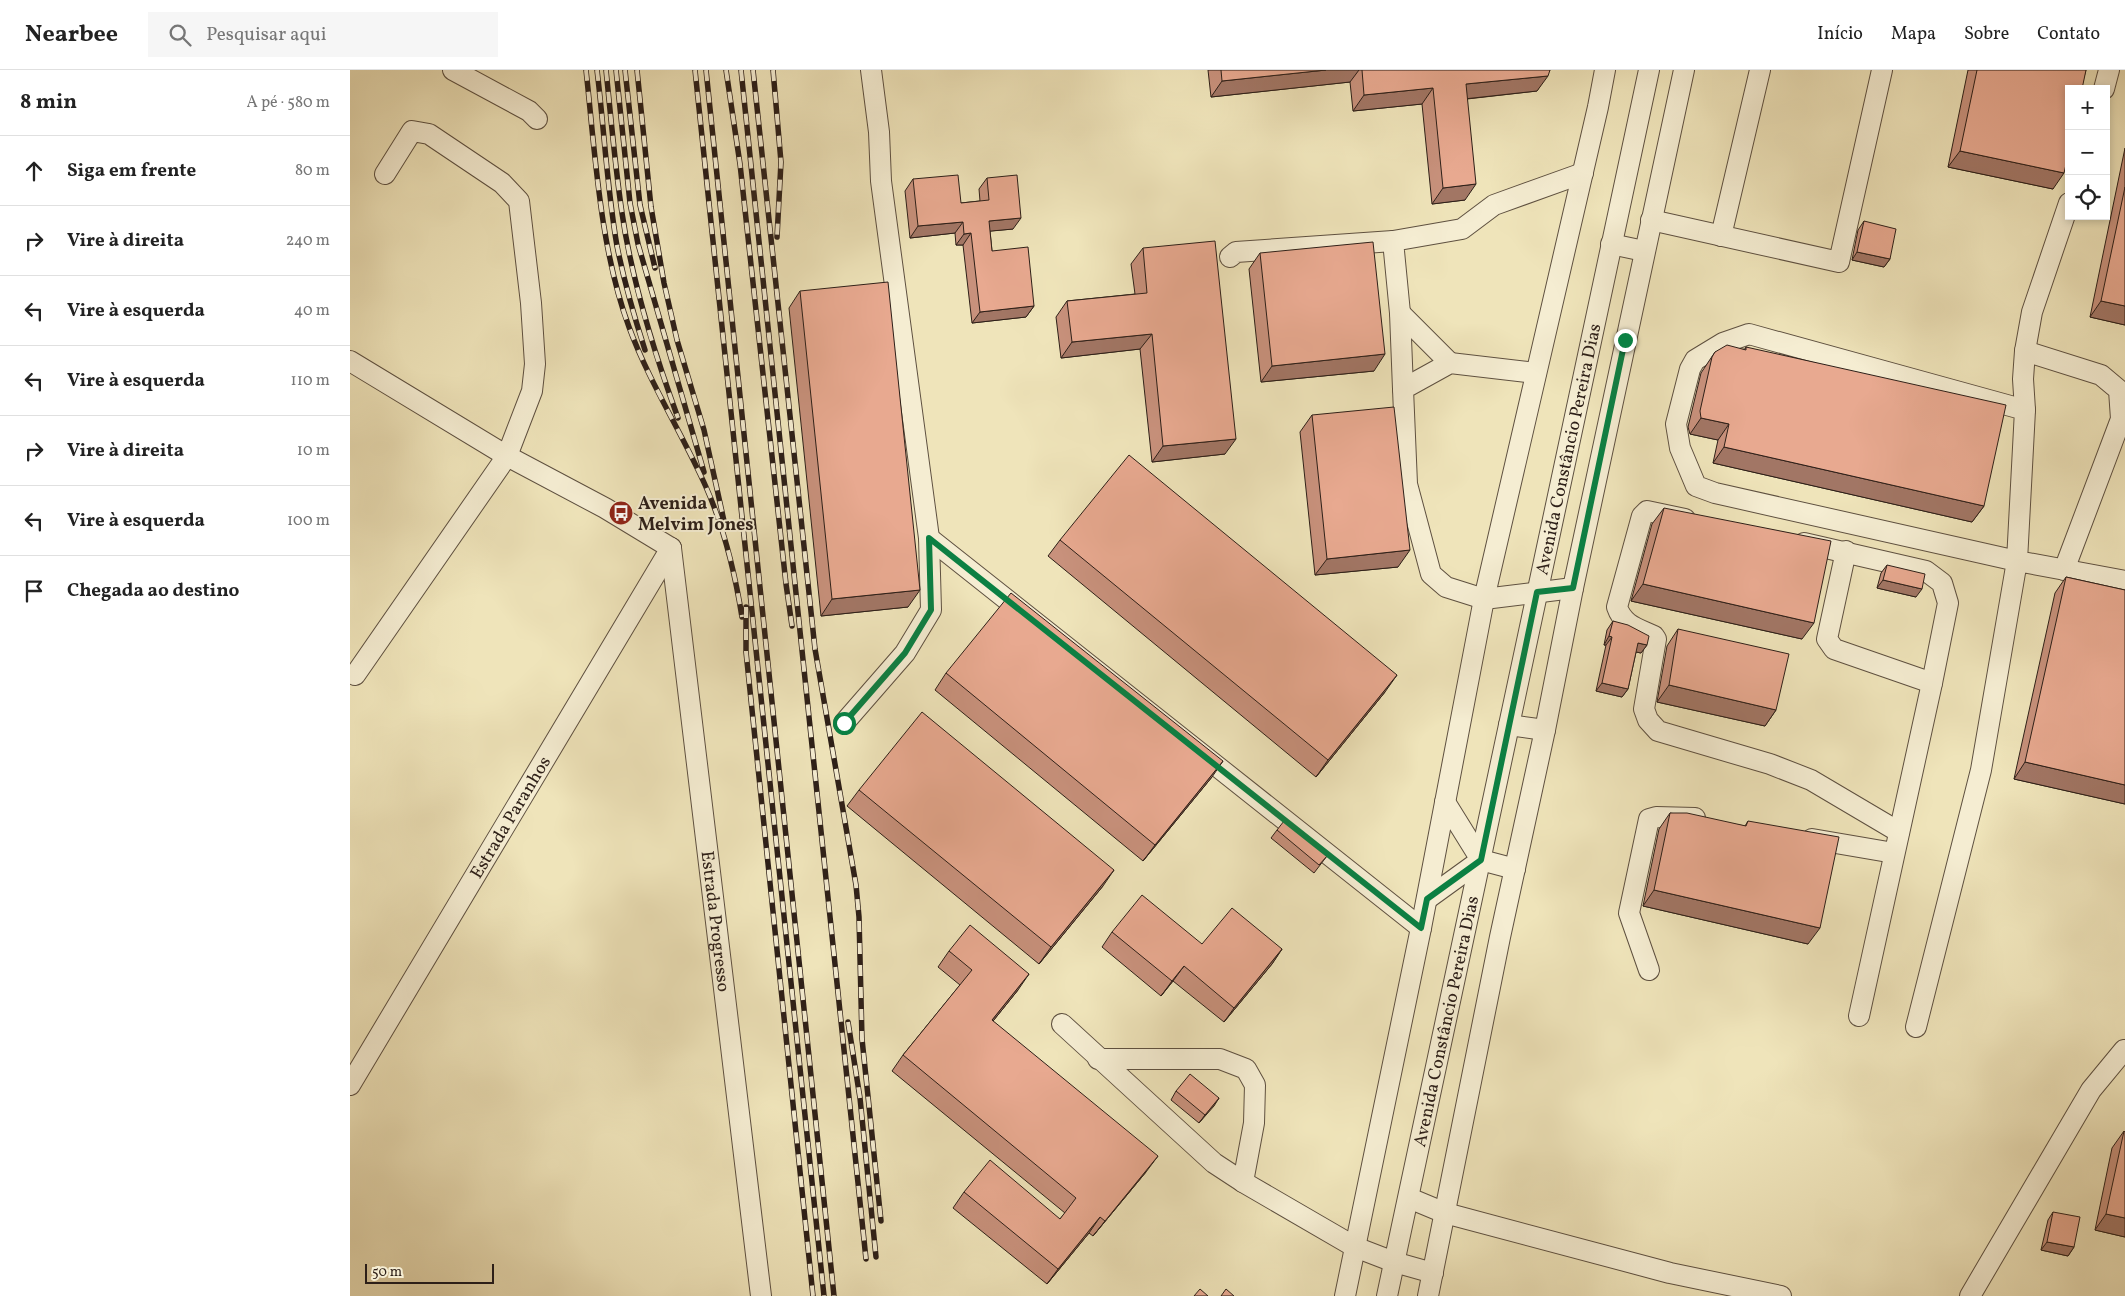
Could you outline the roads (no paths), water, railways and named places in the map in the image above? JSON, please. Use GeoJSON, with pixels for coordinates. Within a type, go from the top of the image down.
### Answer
{"type":"FeatureCollection","features":[{"type":"Feature","properties":{"kind":"street"},"geometry":{"type":"LineString","coordinates":[[453,70],[529,111],[537,119]]}},
{"type":"Feature","properties":{"kind":"street"},"geometry":{"type":"LineString","coordinates":[[844,723],[905,653],[931,610],[929,538],[881,181],[879,132],[871,70]]}},
{"type":"Feature","properties":{"kind":"street"},"geometry":{"type":"LineString","coordinates":[[1345,1296],[1427,899],[1484,599],[1583,173],[1605,70]]}},
{"type":"Feature","properties":{"kind":"street","name":"Avenida Constâncio Pereira Dias"},"geometry":{"type":"LineString","coordinates":[[1387,1296],[1649,70]]}},
{"type":"Feature","properties":{"kind":"street","name":"Avenida Constâncio Pereira Dias"},"geometry":{"type":"LineString","coordinates":[[1428,1296],[1573,588],[1650,220],[1684,70]]}},
{"type":"Feature","properties":{"kind":"street"},"geometry":{"type":"LineString","coordinates":[[1721,236],[1760,70]]}},
{"type":"Feature","properties":{"kind":"street"},"geometry":{"type":"LineString","coordinates":[[1650,220],[1839,262],[1882,70]]}},
{"type":"Feature","properties":{"kind":"street"},"geometry":{"type":"LineString","coordinates":[[2105,85],[2109,70]]}},
{"type":"Feature","properties":{"kind":"street"},"geometry":{"type":"LineString","coordinates":[[355,675],[506,456],[532,391],[535,364],[531,303],[519,200],[502,182],[429,134],[421,132],[412,131],[385,174]]}},
{"type":"Feature","properties":{"kind":"street"},"geometry":{"type":"LineString","coordinates":[[1230,257],[1236,252],[1392,241],[1462,229],[1494,206],[1583,173]]}},
{"type":"Feature","properties":{"kind":"street"},"geometry":{"type":"LineString","coordinates":[[1916,1027],[1981,770],[2017,562],[2025,410],[2023,379],[2025,351],[2032,312],[2065,215]]}},
{"type":"Feature","properties":{"kind":"street"},"geometry":{"type":"LineString","coordinates":[[1392,241],[1400,313],[1408,484],[1430,574],[1446,587],[1484,599],[1573,588]]}},
{"type":"Feature","properties":{"kind":"street"},"geometry":{"type":"LineString","coordinates":[[1611,244],[1644,251]]}},
{"type":"Feature","properties":{"kind":"street"},"geometry":{"type":"LineString","coordinates":[[1400,313],[1450,363]]}},
{"type":"Feature","properties":{"kind":"street"},"geometry":{"type":"LineString","coordinates":[[2025,410],[1749,334],[1722,342],[1695,360],[1690,369],[1676,424],[1680,448],[1696,486],[1715,493],[2017,562],[2125,580]]}},
{"type":"Feature","properties":{"kind":"street"},"geometry":{"type":"LineString","coordinates":[[2025,351],[2100,375],[2118,390],[2121,420],[2064,570]]}},
{"type":"Feature","properties":{"kind":"street"},"geometry":{"type":"LineString","coordinates":[[350,361],[506,456],[605,508],[671,548]]}},
{"type":"Feature","properties":{"kind":"street"},"geometry":{"type":"LineString","coordinates":[[1403,388],[1450,363],[1536,373]]}},
{"type":"Feature","properties":{"kind":"street"},"geometry":{"type":"LineString","coordinates":[[1704,523],[1647,512],[1642,516],[1617,607],[1620,617],[1625,622],[1654,636],[1656,639],[1644,709],[1648,720],[1658,730],[1770,764],[1811,780],[1899,832]]}},
{"type":"Feature","properties":{"kind":"street"},"geometry":{"type":"LineString","coordinates":[[929,538],[1421,928]]}},
{"type":"Feature","properties":{"kind":"street"},"geometry":{"type":"LineString","coordinates":[[1789,540],[1846,551],[1926,571],[1942,583],[1948,603],[1859,1016]]}},
{"type":"Feature","properties":{"kind":"street","name":"Estrada Paranhos"},"geometry":{"type":"LineString","coordinates":[[350,1085],[671,548]]}},
{"type":"Feature","properties":{"kind":"street","name":"Estrada Progresso"},"geometry":{"type":"LineString","coordinates":[[671,548],[761,1296]]}},
{"type":"Feature","properties":{"kind":"street"},"geometry":{"type":"LineString","coordinates":[[1846,551],[1827,639],[1834,649],[1932,683]]}},
{"type":"Feature","properties":{"kind":"street"},"geometry":{"type":"LineString","coordinates":[[1509,725],[1545,730]]}},
{"type":"Feature","properties":{"kind":"street"},"geometry":{"type":"LineString","coordinates":[[1445,802],[1481,860],[1515,869]]}},
{"type":"Feature","properties":{"kind":"street"},"geometry":{"type":"LineString","coordinates":[[1649,970],[1629,913],[1649,819],[1656,817],[1688,817],[1718,822]]}},
{"type":"Feature","properties":{"kind":"street"},"geometry":{"type":"LineString","coordinates":[[1796,836],[1894,853]]}},
{"type":"Feature","properties":{"kind":"street"},"geometry":{"type":"LineString","coordinates":[[1427,899],[1481,860]]}},
{"type":"Feature","properties":{"kind":"street"},"geometry":{"type":"LineString","coordinates":[[1062,1024],[1214,1162],[1243,1182],[1355,1247],[1394,1262],[1433,1273]]}},
{"type":"Feature","properties":{"kind":"street"},"geometry":{"type":"LineString","coordinates":[[1970,1296],[2091,1090],[2124,1050]]}},
{"type":"Feature","properties":{"kind":"street"},"geometry":{"type":"LineString","coordinates":[[1098,1058],[1220,1059],[1246,1069],[1255,1085],[1254,1123],[1243,1182]]}},
{"type":"Feature","properties":{"kind":"street"},"geometry":{"type":"LineString","coordinates":[[1408,1198],[1445,1213],[1670,1273],[1780,1296]]}},
{"type":"Feature","properties":{"kind":"railway"},"geometry":{"type":"LineString","coordinates":[[586,70],[600,200],[611,265],[619,297],[646,368],[697,467],[718,518],[728,551],[742,617]]}},
{"type":"Feature","properties":{"kind":"railway"},"geometry":{"type":"LineString","coordinates":[[597,70],[617,246],[629,298],[645,350]]}},
{"type":"Feature","properties":{"kind":"railway"},"geometry":{"type":"LineString","coordinates":[[606,70],[613,142],[626,239],[652,342],[678,418]]}},
{"type":"Feature","properties":{"kind":"railway"},"geometry":{"type":"LineString","coordinates":[[616,70],[630,203],[638,244],[704,472]]}},
{"type":"Feature","properties":{"kind":"railway"},"geometry":{"type":"LineString","coordinates":[[625,70],[640,205],[655,268]]}},
{"type":"Feature","properties":{"kind":"railway"},"geometry":{"type":"LineString","coordinates":[[637,70],[651,207],[664,283],[677,340],[704,430],[724,521]]}},
{"type":"Feature","properties":{"kind":"railway"},"geometry":{"type":"LineString","coordinates":[[695,70],[824,1296]]}},
{"type":"Feature","properties":{"kind":"railway"},"geometry":{"type":"LineString","coordinates":[[706,70],[834,1296]]}},
{"type":"Feature","properties":{"kind":"railway"},"geometry":{"type":"LineString","coordinates":[[726,70],[740,164],[792,626]]}},
{"type":"Feature","properties":{"kind":"railway"},"geometry":{"type":"LineString","coordinates":[[741,70],[866,1259]]}},
{"type":"Feature","properties":{"kind":"railway"},"geometry":{"type":"LineString","coordinates":[[753,70],[815,649],[856,885],[859,917],[862,1039],[881,1221]]}},
{"type":"Feature","properties":{"kind":"railway"},"geometry":{"type":"LineString","coordinates":[[773,70],[781,162],[777,237]]}},
{"type":"Feature","properties":{"kind":"railway"},"geometry":{"type":"LineString","coordinates":[[746,607],[746,652],[813,1296]]}},
{"type":"Feature","properties":{"kind":"railway"},"geometry":{"type":"LineString","coordinates":[[848,1022],[860,1098],[876,1257]]}},
{"type":"Feature","properties":{"kind":"place","name":"Avenida Melvim Jones"},"geometry":{"type":"Point","coordinates":[621,513]}}]}
